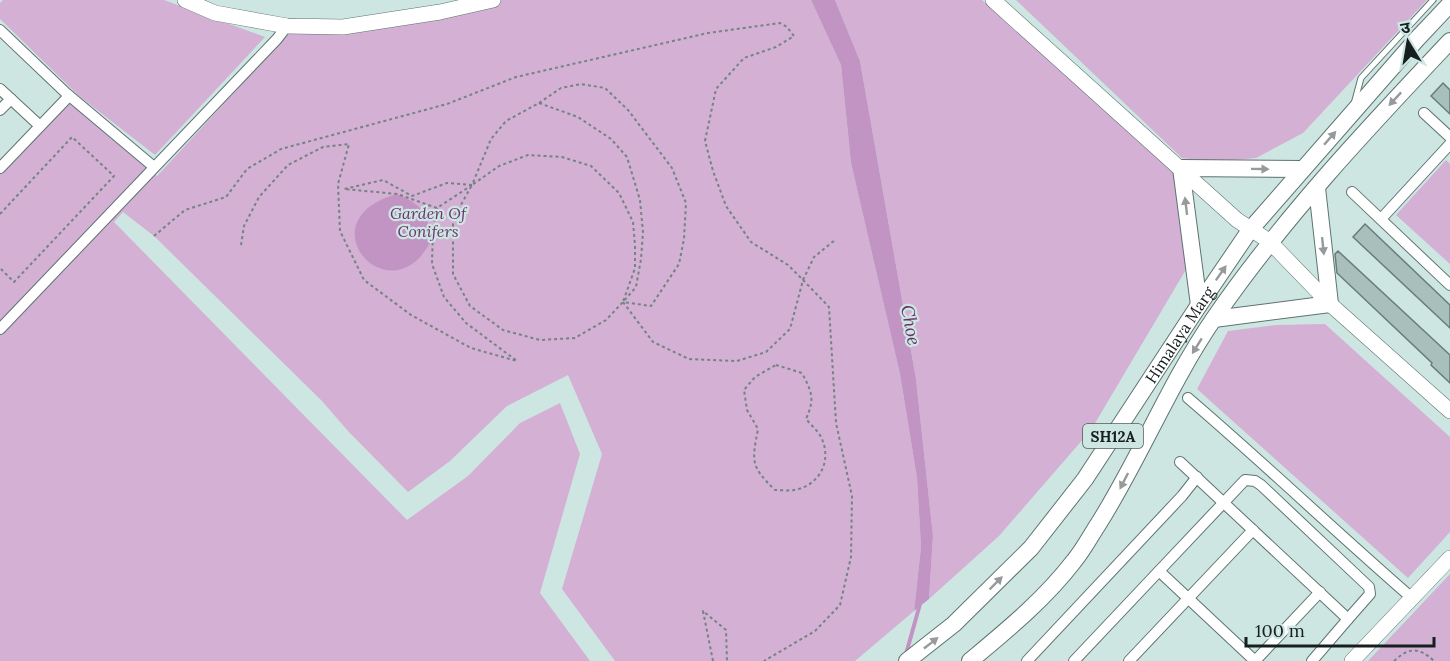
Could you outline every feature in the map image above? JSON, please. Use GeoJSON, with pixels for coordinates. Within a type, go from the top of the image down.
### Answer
{"type":"FeatureCollection","features":[{"type":"Feature","properties":{"kind":"main road","name":"Himalaya Marg"},"geometry":{"type":"LineString","coordinates":[[907,661],[954,624],[1031,548],[1085,479],[1250,230],[1450,4]]}},
{"type":"Feature","properties":{"kind":"main road","name":"Himalaya Marg"},"geometry":{"type":"LineString","coordinates":[[970,661],[1022,618],[1075,560],[1119,491],[1180,373],[1214,319],[1269,241],[1372,123],[1450,41]]}},
{"type":"Feature","properties":{"kind":"main road"},"geometry":{"type":"LineString","coordinates":[[1199,305],[1181,168],[1302,169]]}},
{"type":"Feature","properties":{"kind":"main road"},"geometry":{"type":"LineString","coordinates":[[1214,319],[1330,304],[1317,188]]}},
{"type":"Feature","properties":{"kind":"street"},"geometry":{"type":"LineString","coordinates":[[185,0],[215,13],[287,26],[344,27],[440,12],[493,0]]}},
{"type":"Feature","properties":{"kind":"street"},"geometry":{"type":"LineString","coordinates":[[993,0],[1237,220],[1269,241],[1330,304],[1450,411]]}},
{"type":"Feature","properties":{"kind":"street"},"geometry":{"type":"LineString","coordinates":[[0,329],[287,26]]}},
{"type":"Feature","properties":{"kind":"street"},"geometry":{"type":"LineString","coordinates":[[0,30],[69,96],[154,167]]}},
{"type":"Feature","properties":{"kind":"street"},"geometry":{"type":"LineString","coordinates":[[0,89],[40,126]]}},
{"type":"Feature","properties":{"kind":"street"},"geometry":{"type":"LineString","coordinates":[[0,168],[69,96]]}},
{"type":"Feature","properties":{"kind":"street"},"geometry":{"type":"LineString","coordinates":[[0,110],[11,99]]}},
{"type":"Feature","properties":{"kind":"street"},"geometry":{"type":"LineString","coordinates":[[1424,113],[1450,137]]}},
{"type":"Feature","properties":{"kind":"street"},"geometry":{"type":"LineString","coordinates":[[1380,219],[1450,144]]}},
{"type":"Feature","properties":{"kind":"street"},"geometry":{"type":"LineString","coordinates":[[1352,192],[1450,284]]}},
{"type":"Feature","properties":{"kind":"street"},"geometry":{"type":"LineString","coordinates":[[1188,398],[1412,598]]}},
{"type":"Feature","properties":{"kind":"street"},"geometry":{"type":"LineString","coordinates":[[1180,462],[1348,619]]}},
{"type":"Feature","properties":{"kind":"street"},"geometry":{"type":"LineString","coordinates":[[1027,661],[1182,496],[1197,477]]}},
{"type":"Feature","properties":{"kind":"street"},"geometry":{"type":"LineString","coordinates":[[1075,661],[1245,480],[1255,481],[1366,583],[1370,594],[1312,661]]}},
{"type":"Feature","properties":{"kind":"street"},"geometry":{"type":"LineString","coordinates":[[1129,661],[1253,530]]}},
{"type":"Feature","properties":{"kind":"street"},"geometry":{"type":"LineString","coordinates":[[1352,661],[1450,558]]}},
{"type":"Feature","properties":{"kind":"street"},"geometry":{"type":"LineString","coordinates":[[1159,571],[1255,661],[1320,592]]}},
{"type":"Feature","properties":{"kind":"lane"},"geometry":{"type":"LineString","coordinates":[[1351,114],[1361,78],[1433,0]]}},
{"type":"Feature","properties":{"kind":"path"},"geometry":{"type":"LineString","coordinates":[[154,236],[185,210],[226,197],[247,170],[282,149],[447,104],[516,77],[708,33],[780,23],[787,27],[794,36],[776,47],[744,58],[716,89],[705,141],[712,171],[726,206],[751,242],[788,266],[829,307],[836,423],[852,496],[851,557],[840,605],[815,631],[764,661]]}},
{"type":"Feature","properties":{"kind":"path"},"geometry":{"type":"LineString","coordinates":[[539,103],[578,117],[611,139],[627,157],[640,200],[643,232],[636,287],[606,320],[575,338],[540,340],[503,330],[470,306],[453,274],[453,219],[472,185],[490,139],[506,121],[561,88],[581,84],[604,88],[628,110],[672,168],[686,204],[684,239],[679,264],[651,306],[623,302]]}},
{"type":"Feature","properties":{"kind":"path"},"geometry":{"type":"LineString","coordinates":[[0,214],[72,137],[114,176],[14,282],[0,269]]}},
{"type":"Feature","properties":{"kind":"path"},"geometry":{"type":"LineString","coordinates":[[241,245],[244,226],[260,197],[288,165],[323,147],[349,144],[338,184],[340,231],[364,280],[411,315],[471,348],[517,361],[466,322],[444,297],[432,264],[433,229],[437,208],[499,166],[528,155],[562,157],[591,166],[619,193],[633,222],[635,268],[623,302]]}},
{"type":"Feature","properties":{"kind":"path"},"geometry":{"type":"LineString","coordinates":[[437,208],[397,194],[344,189],[383,180],[412,196],[447,183],[472,185]]}},
{"type":"Feature","properties":{"kind":"path"},"geometry":{"type":"LineString","coordinates":[[623,302],[653,342],[688,359],[736,361],[766,352],[790,329],[803,280],[814,257],[835,240]]}},
{"type":"Feature","properties":{"kind":"path"},"geometry":{"type":"LineString","coordinates":[[776,365],[802,373],[812,393],[811,408],[806,419],[821,437],[826,455],[822,473],[810,484],[794,490],[775,490],[754,466],[758,429],[747,410],[744,390],[755,376],[776,365]]}},
{"type":"Feature","properties":{"kind":"path"},"geometry":{"type":"LineString","coordinates":[[713,661],[703,612],[726,630],[727,661]]}},
{"type":"Feature","properties":{"kind":"path"},"geometry":{"type":"LineString","coordinates":[[1394,661],[1404,652],[1414,651],[1424,652],[1434,661]]}},
{"type":"Feature","properties":{"kind":"green space"},"geometry":{"type":"Polygon","coordinates":[[[3,0],[164,0],[265,37],[155,155],[79,96],[0,19],[0,3],[3,0]]]}},
{"type":"Feature","properties":{"kind":"green space","name":"Garden Of Conifers"},"geometry":{"type":"Polygon","coordinates":[[[497,0],[811,0],[841,65],[851,163],[900,374],[917,478],[921,547],[914,611],[855,661],[615,661],[562,589],[602,454],[568,375],[507,406],[450,461],[408,492],[322,401],[154,236],[123,212],[114,222],[407,520],[468,476],[520,423],[560,403],[580,454],[540,593],[590,661],[0,661],[0,174],[72,97],[157,176],[294,28],[497,0]]]}},
{"type":"Feature","properties":{"kind":"green space"},"geometry":{"type":"Polygon","coordinates":[[[835,0],[982,0],[1176,174],[1194,256],[1091,430],[999,536],[929,599],[933,536],[916,379],[860,61],[835,0]]]}},
{"type":"Feature","properties":{"kind":"green space"},"geometry":{"type":"Polygon","coordinates":[[[1016,0],[1427,0],[1303,133],[1256,158],[1212,162],[1182,158],[1016,0]]]}},
{"type":"Feature","properties":{"kind":"green space"},"geometry":{"type":"Polygon","coordinates":[[[1446,160],[1450,164],[1450,264],[1396,215],[1446,160]]]}},
{"type":"Feature","properties":{"kind":"green space"},"geometry":{"type":"Polygon","coordinates":[[[1325,324],[1450,437],[1450,532],[1408,578],[1197,389],[1228,331],[1276,325],[1325,324]]]}},
{"type":"Feature","properties":{"kind":"green space"},"geometry":{"type":"Polygon","coordinates":[[[1450,574],[1450,661],[1368,661],[1450,574]]]}},
{"type":"Feature","properties":{"kind":"shaded area"},"geometry":{"type":"Polygon","coordinates":[[[811,0],[835,0],[860,61],[916,379],[933,536],[929,599],[914,611],[921,547],[917,478],[900,374],[851,163],[841,65],[811,0]]]}},
{"type":"Feature","properties":{"kind":"shaded area"},"geometry":{"type":"Polygon","coordinates":[[[397,194],[413,202],[423,212],[428,225],[430,243],[416,261],[399,270],[383,269],[369,262],[359,250],[355,235],[358,219],[372,205],[397,194]]]}},
{"type":"Feature","properties":{"kind":"building"},"geometry":{"type":"Polygon","coordinates":[[[1443,83],[1450,90],[1450,114],[1431,96],[1443,83]]]}},
{"type":"Feature","properties":{"kind":"building"},"geometry":{"type":"Polygon","coordinates":[[[1365,224],[1450,305],[1450,328],[1353,237],[1365,224]]]}},
{"type":"Feature","properties":{"kind":"building"},"geometry":{"type":"Polygon","coordinates":[[[1338,251],[1450,355],[1450,383],[1337,273],[1335,254],[1338,251]]]}},
{"type":"Feature","properties":{"kind":"waterway","name":"Choe"},"geometry":{"type":"LineString","coordinates":[[906,654],[920,604]]}}]}
